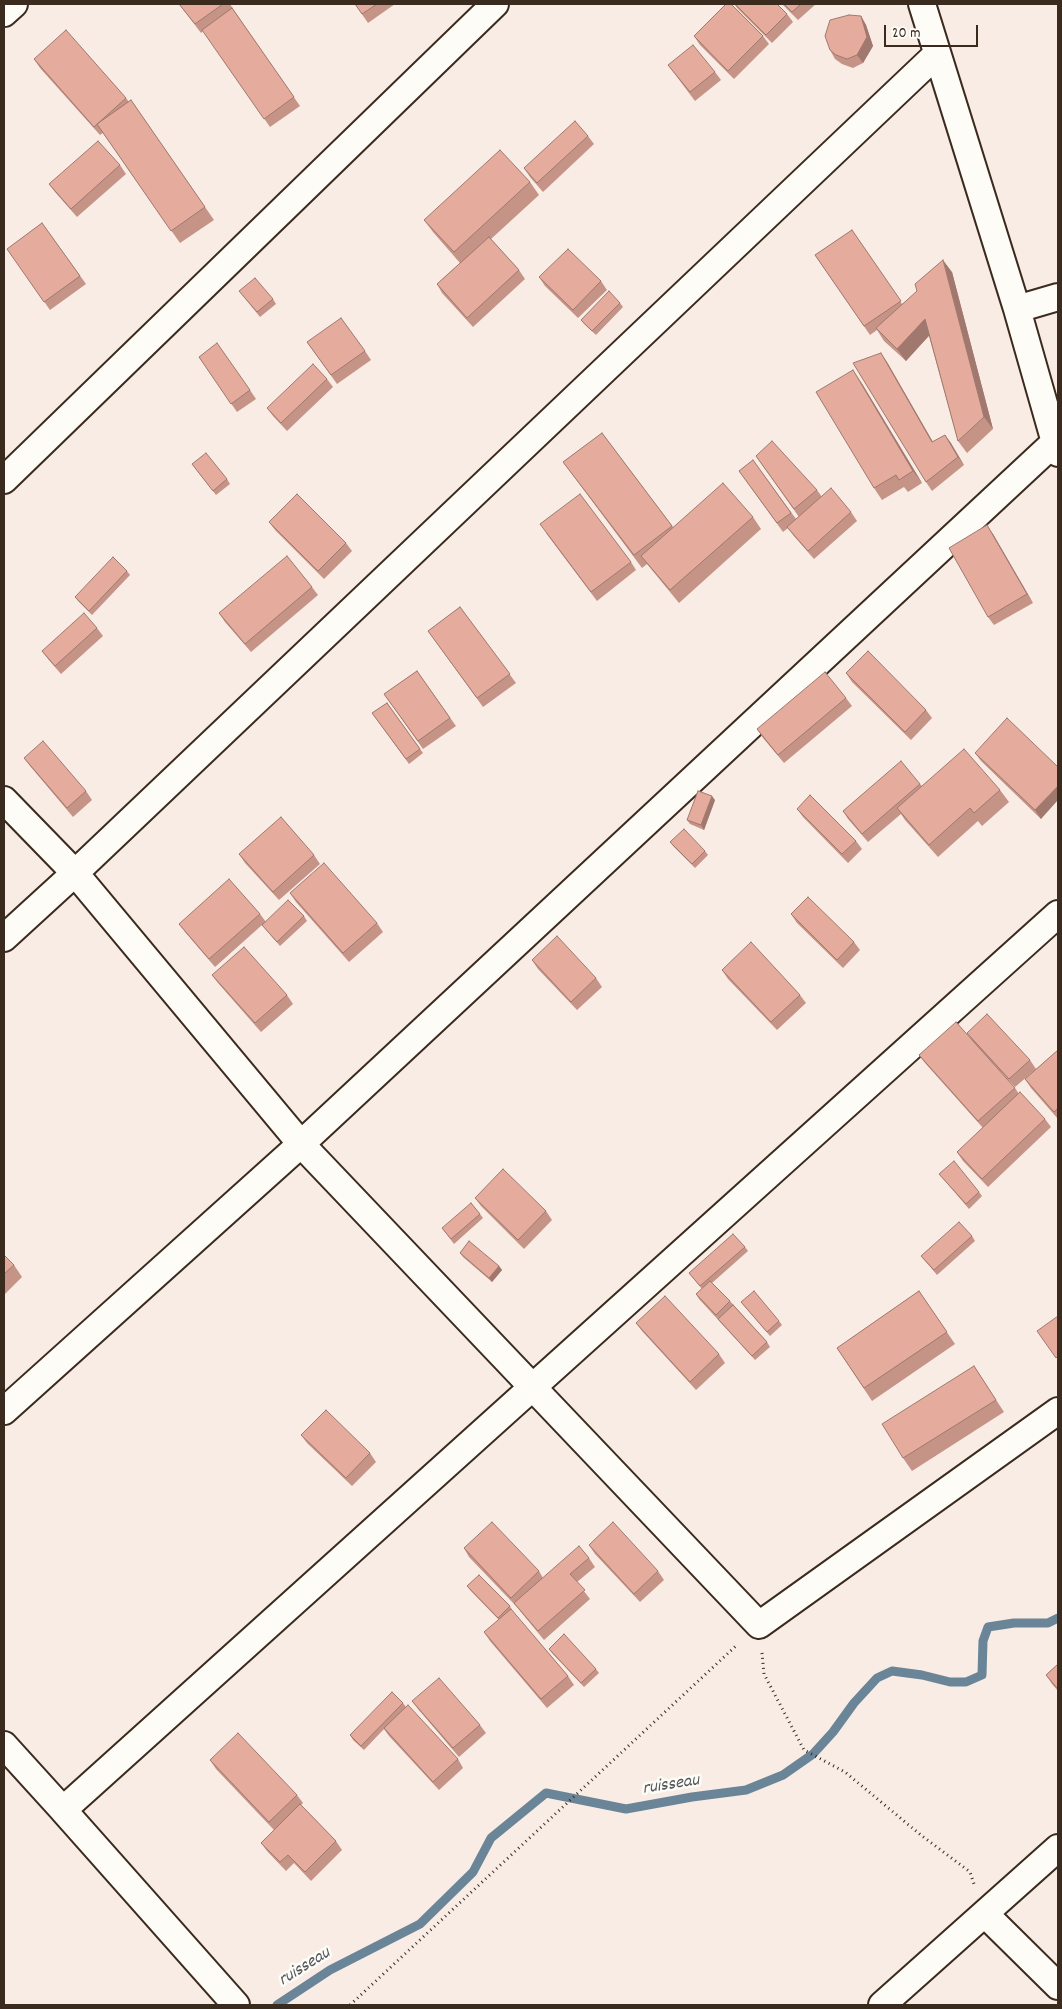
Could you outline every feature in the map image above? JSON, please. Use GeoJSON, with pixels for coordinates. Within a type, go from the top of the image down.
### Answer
{"type":"FeatureCollection","features":[{"type":"Feature","properties":{"kind":"street"},"geometry":{"type":"LineString","coordinates":[[4,14],[14,4]]}},
{"type":"Feature","properties":{"kind":"street"},"geometry":{"type":"LineString","coordinates":[[4,480],[495,4]]}},
{"type":"Feature","properties":{"kind":"street"},"geometry":{"type":"LineString","coordinates":[[4,1411],[301,1144],[1056,448],[1017,309],[922,4]]}},
{"type":"Feature","properties":{"kind":"street"},"geometry":{"type":"LineString","coordinates":[[4,938],[937,54]]}},
{"type":"Feature","properties":{"kind":"street"},"geometry":{"type":"LineString","coordinates":[[1017,309],[1058,297]]}},
{"type":"Feature","properties":{"kind":"street"},"geometry":{"type":"LineString","coordinates":[[4,800],[74,873],[301,1144],[534,1386],[759,1625],[1058,1411]]}},
{"type":"Feature","properties":{"kind":"street"},"geometry":{"type":"LineString","coordinates":[[63,1810],[1058,914]]}},
{"type":"Feature","properties":{"kind":"street"},"geometry":{"type":"LineString","coordinates":[[4,1745],[236,2005]]}},
{"type":"Feature","properties":{"kind":"street"},"geometry":{"type":"LineString","coordinates":[[882,2005],[1058,1848]]}},
{"type":"Feature","properties":{"kind":"street"},"geometry":{"type":"LineString","coordinates":[[985,1914],[1058,1986]]}},
{"type":"Feature","properties":{"kind":"path"},"geometry":{"type":"LineString","coordinates":[[759,1625],[764,1674],[804,1750],[845,1772],[922,1836],[970,1872],[985,1914]]}},
{"type":"Feature","properties":{"kind":"path"},"geometry":{"type":"LineString","coordinates":[[350,2005],[759,1625]]}},
{"type":"Feature","properties":{"kind":"building"},"geometry":{"type":"Polygon","coordinates":[[[179,4],[223,4],[195,24],[179,4]]]}},
{"type":"Feature","properties":{"kind":"building"},"geometry":{"type":"Polygon","coordinates":[[[355,4],[377,4],[362,14],[355,4]]]}},
{"type":"Feature","properties":{"kind":"building"},"geometry":{"type":"Polygon","coordinates":[[[726,4],[731,4],[763,36],[728,71],[694,36],[726,4]]]}},
{"type":"Feature","properties":{"kind":"building"},"geometry":{"type":"Polygon","coordinates":[[[735,4],[777,4],[787,14],[766,35],[735,4]]]}},
{"type":"Feature","properties":{"kind":"building"},"geometry":{"type":"Polygon","coordinates":[[[784,4],[801,4],[792,12],[784,4]]]}},
{"type":"Feature","properties":{"kind":"building"},"geometry":{"type":"Polygon","coordinates":[[[232,8],[294,97],[264,119],[202,30],[232,8]]]}},
{"type":"Feature","properties":{"kind":"building"},"geometry":{"type":"Polygon","coordinates":[[[849,15],[861,16],[867,37],[857,55],[847,59],[836,55],[830,50],[825,36],[830,20],[849,15]]]}},
{"type":"Feature","properties":{"kind":"building"},"geometry":{"type":"Polygon","coordinates":[[[66,30],[126,98],[94,127],[34,59],[66,30]]]}},
{"type":"Feature","properties":{"kind":"building"},"geometry":{"type":"Polygon","coordinates":[[[693,45],[715,72],[690,92],[668,65],[693,45]]]}},
{"type":"Feature","properties":{"kind":"building"},"geometry":{"type":"Polygon","coordinates":[[[131,100],[205,207],[171,231],[97,124],[131,100]]]}},
{"type":"Feature","properties":{"kind":"building"},"geometry":{"type":"Polygon","coordinates":[[[575,121],[588,136],[537,183],[524,168],[575,121]]]}},
{"type":"Feature","properties":{"kind":"building"},"geometry":{"type":"Polygon","coordinates":[[[98,141],[120,165],[71,209],[49,184],[98,141]]]}},
{"type":"Feature","properties":{"kind":"building"},"geometry":{"type":"Polygon","coordinates":[[[500,150],[530,182],[454,252],[424,220],[500,150]]]}},
{"type":"Feature","properties":{"kind":"building"},"geometry":{"type":"Polygon","coordinates":[[[42,223],[80,276],[44,302],[7,249],[42,223]]]}},
{"type":"Feature","properties":{"kind":"building"},"geometry":{"type":"Polygon","coordinates":[[[852,230],[901,301],[864,326],[815,255],[852,230]]]}},
{"type":"Feature","properties":{"kind":"building"},"geometry":{"type":"Polygon","coordinates":[[[489,237],[519,270],[467,318],[437,284],[489,237]]]}},
{"type":"Feature","properties":{"kind":"building"},"geometry":{"type":"Polygon","coordinates":[[[568,249],[601,281],[573,310],[539,277],[568,249]]]}},
{"type":"Feature","properties":{"kind":"building"},"geometry":{"type":"Polygon","coordinates":[[[943,260],[984,417],[958,441],[925,319],[897,349],[876,328],[917,291],[915,284],[943,260]]]}},
{"type":"Feature","properties":{"kind":"building"},"geometry":{"type":"Polygon","coordinates":[[[255,278],[273,299],[257,312],[239,291],[255,278]]]}},
{"type":"Feature","properties":{"kind":"building"},"geometry":{"type":"Polygon","coordinates":[[[609,291],[620,303],[592,331],[581,320],[609,291]]]}},
{"type":"Feature","properties":{"kind":"building"},"geometry":{"type":"Polygon","coordinates":[[[341,318],[365,351],[331,375],[307,342],[341,318]]]}},
{"type":"Feature","properties":{"kind":"building"},"geometry":{"type":"Polygon","coordinates":[[[217,343],[250,390],[231,404],[199,357],[217,343]]]}},
{"type":"Feature","properties":{"kind":"building"},"geometry":{"type":"Polygon","coordinates":[[[881,353],[932,442],[945,435],[958,457],[926,482],[853,363],[881,353]]]}},
{"type":"Feature","properties":{"kind":"building"},"geometry":{"type":"Polygon","coordinates":[[[313,364],[327,379],[281,423],[267,408],[313,364]]]}},
{"type":"Feature","properties":{"kind":"building"},"geometry":{"type":"Polygon","coordinates":[[[853,370],[913,471],[899,480],[896,475],[874,488],[816,392],[853,370]]]}},
{"type":"Feature","properties":{"kind":"building"},"geometry":{"type":"Polygon","coordinates":[[[602,433],[672,526],[634,555],[563,462],[602,433]]]}},
{"type":"Feature","properties":{"kind":"building"},"geometry":{"type":"Polygon","coordinates":[[[772,441],[817,490],[794,509],[756,456],[772,441]]]}},
{"type":"Feature","properties":{"kind":"building"},"geometry":{"type":"Polygon","coordinates":[[[206,453],[227,479],[213,491],[192,464],[206,453]]]}},
{"type":"Feature","properties":{"kind":"building"},"geometry":{"type":"Polygon","coordinates":[[[753,460],[791,513],[777,523],[739,471],[753,460]]]}},
{"type":"Feature","properties":{"kind":"building"},"geometry":{"type":"Polygon","coordinates":[[[723,483],[753,517],[670,590],[641,556],[723,483]]]}},
{"type":"Feature","properties":{"kind":"building"},"geometry":{"type":"Polygon","coordinates":[[[831,488],[851,512],[808,551],[787,527],[831,488]]]}},
{"type":"Feature","properties":{"kind":"building"},"geometry":{"type":"Polygon","coordinates":[[[297,494],[346,543],[318,571],[269,522],[297,494]]]}},
{"type":"Feature","properties":{"kind":"building"},"geometry":{"type":"Polygon","coordinates":[[[580,494],[631,562],[591,592],[540,524],[580,494]]]}},
{"type":"Feature","properties":{"kind":"building"},"geometry":{"type":"Polygon","coordinates":[[[987,525],[1027,594],[988,617],[949,548],[987,525]]]}},
{"type":"Feature","properties":{"kind":"building"},"geometry":{"type":"Polygon","coordinates":[[[287,556],[312,587],[245,644],[219,613],[287,556]]]}},
{"type":"Feature","properties":{"kind":"building"},"geometry":{"type":"Polygon","coordinates":[[[113,557],[127,571],[89,611],[75,597],[113,557]]]}},
{"type":"Feature","properties":{"kind":"building"},"geometry":{"type":"Polygon","coordinates":[[[460,607],[510,674],[477,698],[428,631],[460,607]]]}},
{"type":"Feature","properties":{"kind":"building"},"geometry":{"type":"Polygon","coordinates":[[[84,613],[97,628],[55,666],[42,651],[84,613]]]}},
{"type":"Feature","properties":{"kind":"building"},"geometry":{"type":"Polygon","coordinates":[[[868,651],[926,710],[905,732],[846,673],[868,651]]]}},
{"type":"Feature","properties":{"kind":"building"},"geometry":{"type":"Polygon","coordinates":[[[417,671],[450,718],[418,741],[384,694],[417,671]]]}},
{"type":"Feature","properties":{"kind":"building"},"geometry":{"type":"Polygon","coordinates":[[[825,672],[846,698],[778,755],[757,729],[825,672]]]}},
{"type":"Feature","properties":{"kind":"building"},"geometry":{"type":"Polygon","coordinates":[[[387,703],[420,749],[406,759],[372,713],[387,703]]]}},
{"type":"Feature","properties":{"kind":"building"},"geometry":{"type":"Polygon","coordinates":[[[1007,718],[1058,767],[1058,786],[1035,810],[975,753],[1007,718]]]}},
{"type":"Feature","properties":{"kind":"building"},"geometry":{"type":"Polygon","coordinates":[[[43,741],[86,791],[67,808],[24,758],[43,741]]]}},
{"type":"Feature","properties":{"kind":"building"},"geometry":{"type":"Polygon","coordinates":[[[964,749],[1000,790],[974,813],[970,808],[929,845],[897,808],[964,749]]]}},
{"type":"Feature","properties":{"kind":"building"},"geometry":{"type":"Polygon","coordinates":[[[901,761],[920,784],[862,834],[843,811],[901,761]]]}},
{"type":"Feature","properties":{"kind":"building"},"geometry":{"type":"Polygon","coordinates":[[[698,791],[712,796],[701,825],[687,820],[698,791]]]}},
{"type":"Feature","properties":{"kind":"building"},"geometry":{"type":"Polygon","coordinates":[[[810,795],[856,841],[842,854],[797,809],[810,795]]]}},
{"type":"Feature","properties":{"kind":"building"},"geometry":{"type":"Polygon","coordinates":[[[281,817],[314,855],[273,892],[239,854],[281,817]]]}},
{"type":"Feature","properties":{"kind":"building"},"geometry":{"type":"Polygon","coordinates":[[[684,829],[705,851],[692,864],[670,842],[684,829]]]}},
{"type":"Feature","properties":{"kind":"building"},"geometry":{"type":"Polygon","coordinates":[[[324,863],[377,923],[343,953],[290,893],[324,863]]]}},
{"type":"Feature","properties":{"kind":"building"},"geometry":{"type":"Polygon","coordinates":[[[229,879],[260,914],[209,959],[179,924],[229,879]]]}},
{"type":"Feature","properties":{"kind":"building"},"geometry":{"type":"Polygon","coordinates":[[[808,897],[854,942],[837,960],[791,914],[808,897]]]}},
{"type":"Feature","properties":{"kind":"building"},"geometry":{"type":"Polygon","coordinates":[[[288,900],[304,916],[277,942],[262,925],[288,900]]]}},
{"type":"Feature","properties":{"kind":"building"},"geometry":{"type":"Polygon","coordinates":[[[557,936],[596,978],[571,1002],[532,960],[557,936]]]}},
{"type":"Feature","properties":{"kind":"building"},"geometry":{"type":"Polygon","coordinates":[[[751,942],[800,995],[771,1022],[722,970],[751,942]]]}},
{"type":"Feature","properties":{"kind":"building"},"geometry":{"type":"Polygon","coordinates":[[[244,947],[287,995],[255,1023],[212,975],[244,947]]]}},
{"type":"Feature","properties":{"kind":"building"},"geometry":{"type":"Polygon","coordinates":[[[987,1014],[1030,1060],[1009,1079],[967,1033],[987,1014]]]}},
{"type":"Feature","properties":{"kind":"building"},"geometry":{"type":"Polygon","coordinates":[[[956,1022],[1015,1088],[978,1121],[919,1055],[956,1022]]]}},
{"type":"Feature","properties":{"kind":"building"},"geometry":{"type":"Polygon","coordinates":[[[1058,1050],[1058,1108],[1054,1112],[1025,1079],[1058,1050]]]}},
{"type":"Feature","properties":{"kind":"building"},"geometry":{"type":"Polygon","coordinates":[[[1020,1092],[1045,1119],[982,1179],[957,1152],[1020,1092]]]}},
{"type":"Feature","properties":{"kind":"building"},"geometry":{"type":"Polygon","coordinates":[[[954,1161],[979,1192],[966,1204],[939,1174],[954,1161]]]}},
{"type":"Feature","properties":{"kind":"building"},"geometry":{"type":"Polygon","coordinates":[[[503,1169],[546,1211],[518,1240],[475,1198],[503,1169]]]}},
{"type":"Feature","properties":{"kind":"building"},"geometry":{"type":"Polygon","coordinates":[[[471,1203],[480,1214],[451,1239],[442,1228],[471,1203]]]}},
{"type":"Feature","properties":{"kind":"building"},"geometry":{"type":"Polygon","coordinates":[[[959,1222],[972,1236],[934,1270],[921,1256],[959,1222]]]}},
{"type":"Feature","properties":{"kind":"building"},"geometry":{"type":"Polygon","coordinates":[[[733,1234],[745,1247],[700,1286],[689,1273],[733,1234]]]}},
{"type":"Feature","properties":{"kind":"building"},"geometry":{"type":"Polygon","coordinates":[[[469,1241],[499,1266],[489,1278],[460,1253],[469,1241]]]}},
{"type":"Feature","properties":{"kind":"building"},"geometry":{"type":"Polygon","coordinates":[[[4,1255],[14,1265],[4,1274],[4,1255]]]}},
{"type":"Feature","properties":{"kind":"building"},"geometry":{"type":"Polygon","coordinates":[[[710,1281],[730,1301],[716,1315],[696,1294],[710,1281]]]}},
{"type":"Feature","properties":{"kind":"building"},"geometry":{"type":"Polygon","coordinates":[[[754,1291],[779,1321],[767,1332],[741,1302],[754,1291]]]}},
{"type":"Feature","properties":{"kind":"building"},"geometry":{"type":"Polygon","coordinates":[[[919,1291],[947,1332],[864,1388],[837,1348],[919,1291]]]}},
{"type":"Feature","properties":{"kind":"building"},"geometry":{"type":"Polygon","coordinates":[[[665,1296],[719,1354],[690,1382],[636,1323],[665,1296]]]}},
{"type":"Feature","properties":{"kind":"building"},"geometry":{"type":"Polygon","coordinates":[[[733,1305],[767,1342],[752,1356],[718,1319],[733,1305]]]}},
{"type":"Feature","properties":{"kind":"building"},"geometry":{"type":"Polygon","coordinates":[[[1058,1316],[1058,1356],[1056,1358],[1037,1331],[1058,1316]]]}},
{"type":"Feature","properties":{"kind":"building"},"geometry":{"type":"Polygon","coordinates":[[[974,1366],[996,1400],[903,1458],[882,1424],[974,1366]]]}},
{"type":"Feature","properties":{"kind":"building"},"geometry":{"type":"Polygon","coordinates":[[[326,1410],[370,1453],[346,1478],[301,1435],[326,1410]]]}},
{"type":"Feature","properties":{"kind":"building"},"geometry":{"type":"Polygon","coordinates":[[[492,1522],[539,1571],[511,1598],[464,1548],[492,1522]]]}},
{"type":"Feature","properties":{"kind":"building"},"geometry":{"type":"Polygon","coordinates":[[[613,1522],[658,1571],[634,1594],[589,1545],[613,1522]]]}},
{"type":"Feature","properties":{"kind":"building"},"geometry":{"type":"Polygon","coordinates":[[[579,1546],[589,1558],[570,1574],[585,1590],[538,1631],[514,1603],[579,1546]]]}},
{"type":"Feature","properties":{"kind":"building"},"geometry":{"type":"Polygon","coordinates":[[[479,1575],[510,1606],[498,1618],[467,1586],[479,1575]]]}},
{"type":"Feature","properties":{"kind":"building"},"geometry":{"type":"Polygon","coordinates":[[[511,1609],[568,1676],[541,1699],[484,1632],[511,1609]]]}},
{"type":"Feature","properties":{"kind":"building"},"geometry":{"type":"Polygon","coordinates":[[[564,1634],[596,1669],[581,1683],[549,1649],[564,1634]]]}},
{"type":"Feature","properties":{"kind":"building"},"geometry":{"type":"Polygon","coordinates":[[[1058,1664],[1058,1689],[1046,1675],[1058,1664]]]}},
{"type":"Feature","properties":{"kind":"building"},"geometry":{"type":"Polygon","coordinates":[[[439,1678],[480,1725],[453,1748],[412,1701],[439,1678]]]}},
{"type":"Feature","properties":{"kind":"building"},"geometry":{"type":"Polygon","coordinates":[[[392,1692],[403,1703],[361,1746],[350,1735],[392,1692]]]}},
{"type":"Feature","properties":{"kind":"building"},"geometry":{"type":"Polygon","coordinates":[[[408,1705],[458,1759],[433,1782],[384,1728],[408,1705]]]}},
{"type":"Feature","properties":{"kind":"building"},"geometry":{"type":"Polygon","coordinates":[[[238,1733],[297,1795],[269,1822],[210,1760],[238,1733]]]}},
{"type":"Feature","properties":{"kind":"building"},"geometry":{"type":"Polygon","coordinates":[[[300,1804],[336,1841],[305,1872],[288,1855],[280,1862],[261,1843],[300,1804]]]}},
{"type":"Feature","properties":{"kind":"waterway","name":"ruisseau"},"geometry":{"type":"LineString","coordinates":[[277,2005],[330,1970],[420,1924],[473,1872],[491,1838],[546,1793],[626,1809],[692,1797],[746,1790],[783,1775],[813,1754],[877,1678],[892,1671],[922,1675],[950,1682],[966,1682],[982,1675],[983,1641],[988,1627],[1014,1623],[1048,1623],[1058,1618]]}}]}
